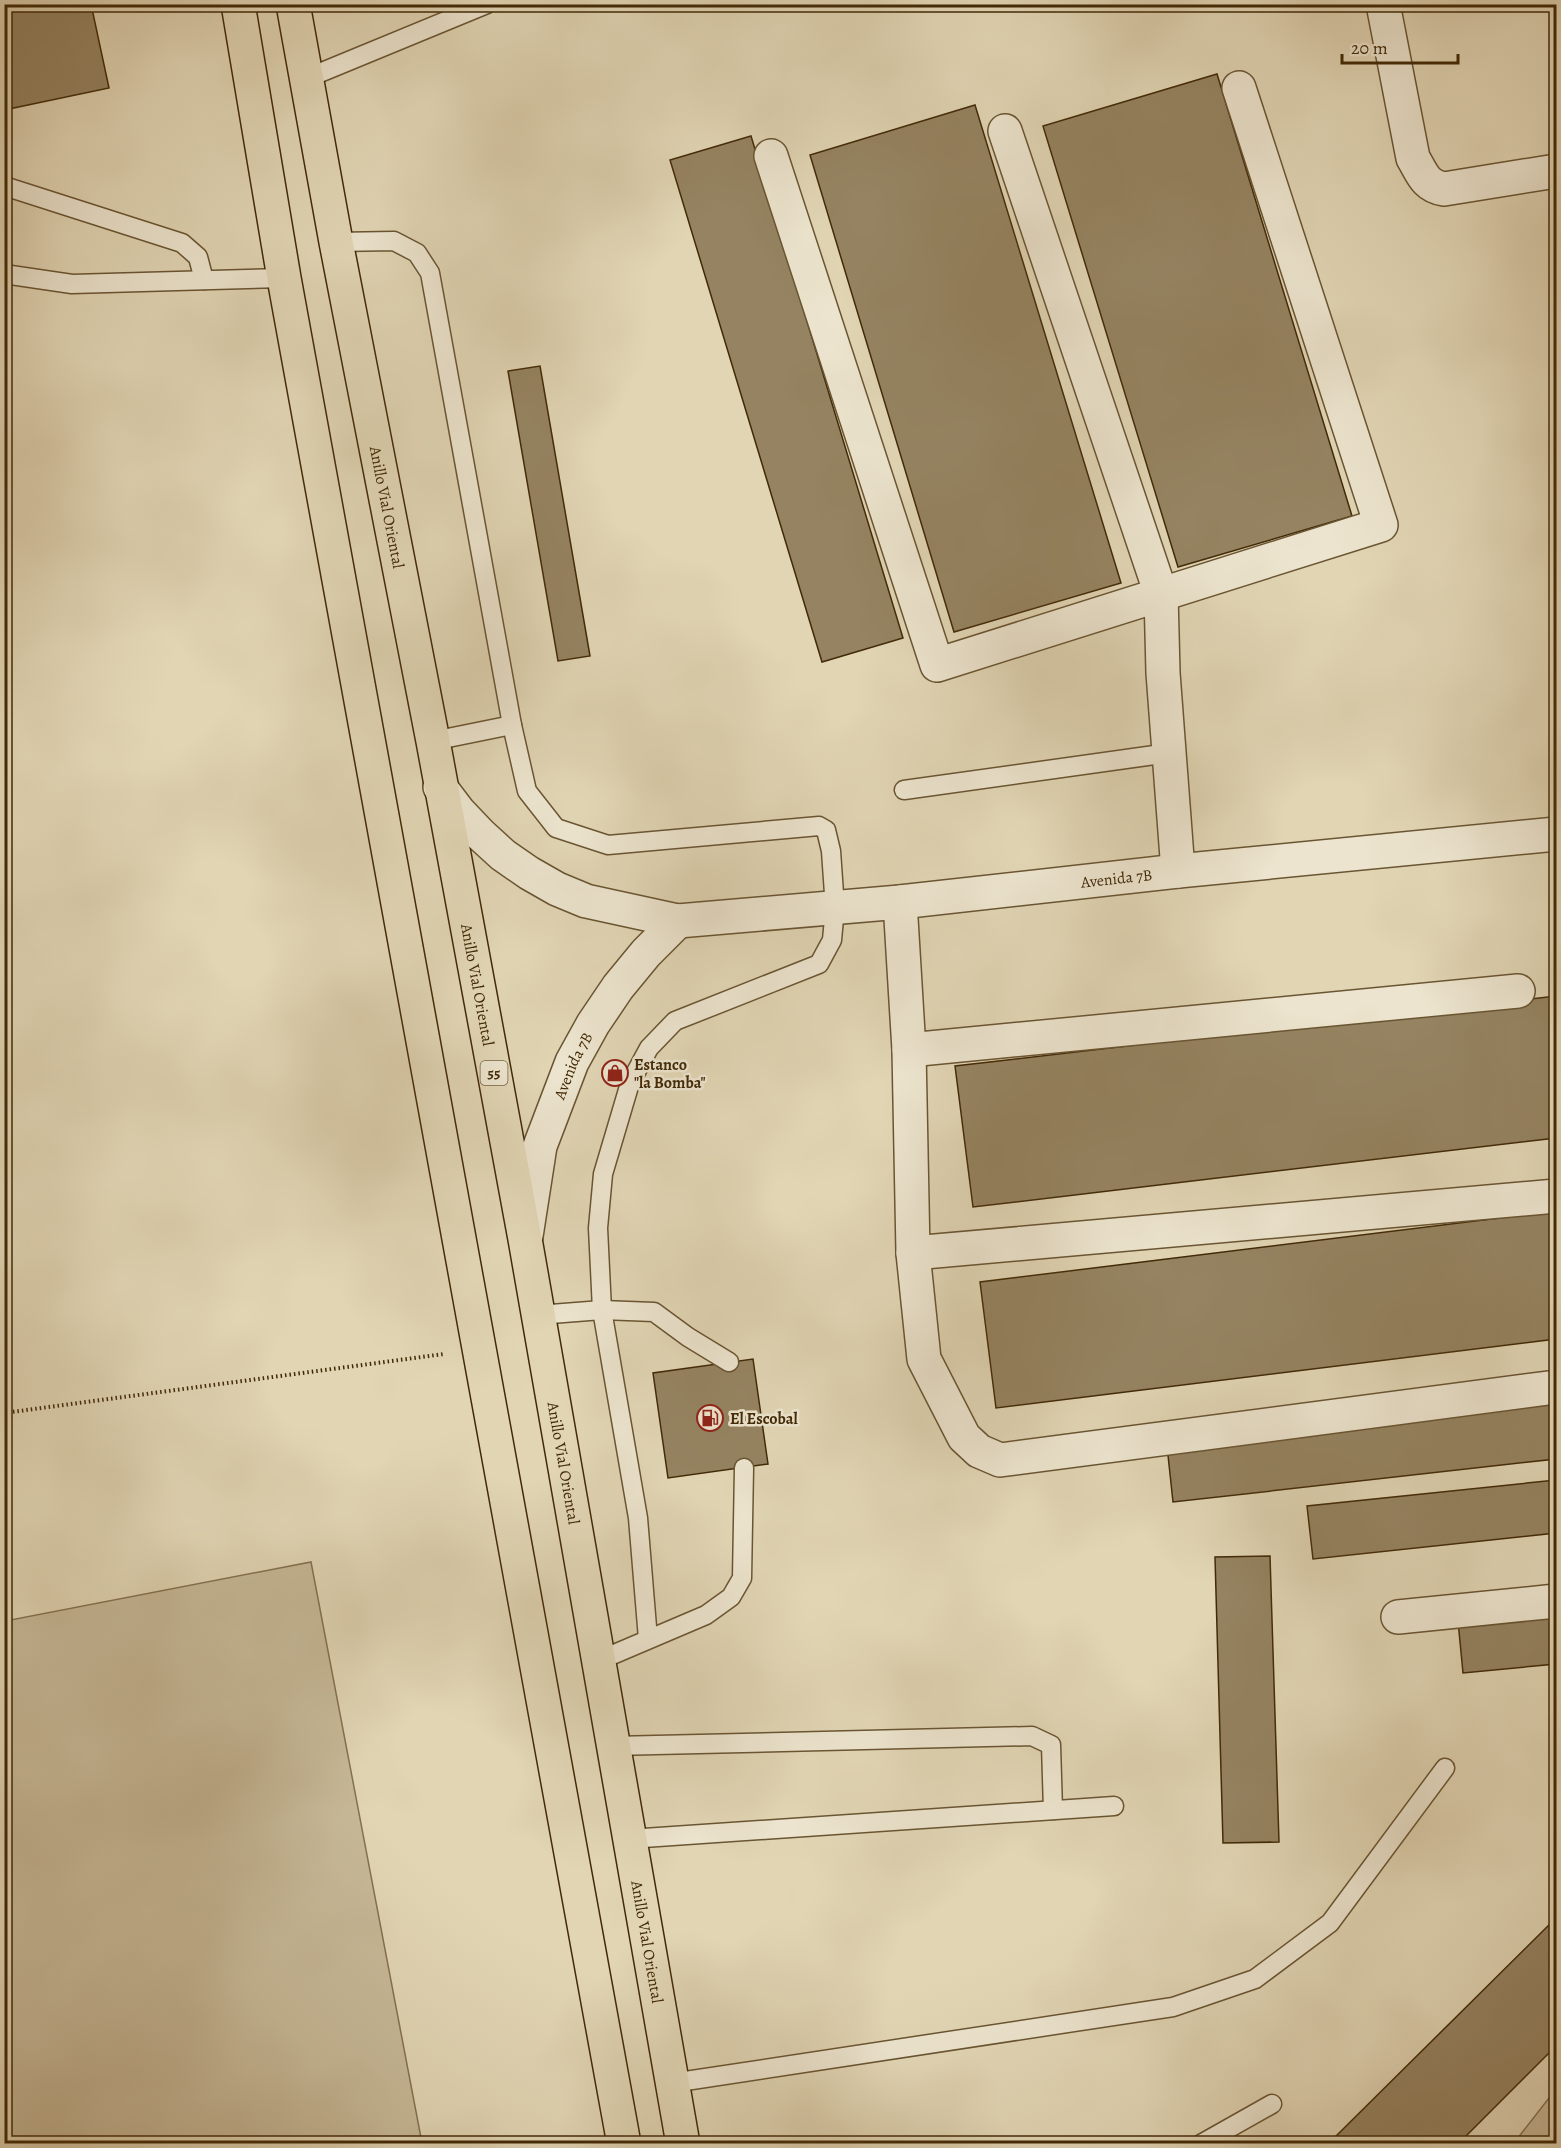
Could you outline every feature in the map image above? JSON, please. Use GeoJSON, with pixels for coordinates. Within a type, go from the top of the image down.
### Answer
{"type":"FeatureCollection","features":[{"type":"Feature","properties":{"kind":"highway"},"geometry":{"type":"LineString","coordinates":[[238,4],[284,278],[624,2144]]}},
{"type":"Feature","properties":{"kind":"highway","name":"Anillo Vial Oriental"},"geometry":{"type":"LineString","coordinates":[[293,4],[305,79],[433,741],[525,1239],[683,2144]]}},
{"type":"Feature","properties":{"kind":"street"},"geometry":{"type":"LineString","coordinates":[[1383,4],[1413,158],[1434,187],[1444,189],[1557,171]]}},
{"type":"Feature","properties":{"kind":"street"},"geometry":{"type":"LineString","coordinates":[[771,156],[937,665],[1381,525],[1239,88]]}},
{"type":"Feature","properties":{"kind":"street"},"geometry":{"type":"LineString","coordinates":[[1005,131],[1161,594],[1163,673],[1178,872]]}},
{"type":"Feature","properties":{"kind":"street","name":"Avenida 7B"},"geometry":{"type":"LineString","coordinates":[[440,787],[466,819],[503,855],[557,889],[586,902],[678,921],[900,902],[1557,834]]}},
{"type":"Feature","properties":{"kind":"street"},"geometry":{"type":"LineString","coordinates":[[900,902],[909,1050],[913,1253],[924,1359],[964,1437],[979,1451],[1000,1460],[1557,1388]]}},
{"type":"Feature","properties":{"kind":"street","name":"Avenida 7B"},"geometry":{"type":"LineString","coordinates":[[525,1239],[540,1146],[572,1062],[592,1024],[618,987],[646,953],[678,921]]}},
{"type":"Feature","properties":{"kind":"street"},"geometry":{"type":"LineString","coordinates":[[909,1050],[1518,991]]}},
{"type":"Feature","properties":{"kind":"street"},"geometry":{"type":"LineString","coordinates":[[913,1253],[1557,1196]]}},
{"type":"Feature","properties":{"kind":"street"},"geometry":{"type":"LineString","coordinates":[[1398,1617],[1557,1601]]}},
{"type":"Feature","properties":{"kind":"lane"},"geometry":{"type":"LineString","coordinates":[[305,79],[487,4]]}},
{"type":"Feature","properties":{"kind":"lane"},"geometry":{"type":"LineString","coordinates":[[4,186],[182,243],[198,257],[204,280]]}},
{"type":"Feature","properties":{"kind":"lane"},"geometry":{"type":"LineString","coordinates":[[336,242],[394,241],[417,253],[430,273],[512,725],[527,791],[556,828],[608,845],[819,826],[826,830],[831,850],[835,908],[832,940],[819,964],[675,1021],[649,1048],[630,1083],[603,1173],[598,1228],[602,1310],[638,1518],[648,1639]]}},
{"type":"Feature","properties":{"kind":"lane"},"geometry":{"type":"LineString","coordinates":[[4,274],[72,284],[284,278]]}},
{"type":"Feature","properties":{"kind":"lane"},"geometry":{"type":"LineString","coordinates":[[433,741],[512,725]]}},
{"type":"Feature","properties":{"kind":"lane"},"geometry":{"type":"LineString","coordinates":[[904,790],[1169,753]]}},
{"type":"Feature","properties":{"kind":"lane"},"geometry":{"type":"LineString","coordinates":[[538,1315],[602,1310],[654,1312],[688,1337],[729,1362]]}},
{"type":"Feature","properties":{"kind":"lane"},"geometry":{"type":"LineString","coordinates":[[598,1660],[706,1615],[731,1597],[742,1578],[744,1468]]}},
{"type":"Feature","properties":{"kind":"lane"},"geometry":{"type":"LineString","coordinates":[[613,1746],[1032,1736],[1050,1745],[1053,1810]]}},
{"type":"Feature","properties":{"kind":"lane"},"geometry":{"type":"LineString","coordinates":[[672,2083],[1173,2007],[1255,1979],[1330,1923],[1445,1768]]}},
{"type":"Feature","properties":{"kind":"lane"},"geometry":{"type":"LineString","coordinates":[[629,1839],[1114,1806]]}},
{"type":"Feature","properties":{"kind":"lane"},"geometry":{"type":"LineString","coordinates":[[1201,2144],[1272,2104]]}},
{"type":"Feature","properties":{"kind":"path"},"geometry":{"type":"LineString","coordinates":[[4,1413],[479,1349]]}},
{"type":"Feature","properties":{"kind":"shaded area"},"geometry":{"type":"Polygon","coordinates":[[[311,1562],[422,2143],[5,2143],[5,1621],[311,1562]]]}},
{"type":"Feature","properties":{"kind":"shaded area"},"geometry":{"type":"Polygon","coordinates":[[[1556,2089],[1556,2143],[1514,2143],[1556,2089]]]}},
{"type":"Feature","properties":{"kind":"building"},"geometry":{"type":"Polygon","coordinates":[[[4,4],[91,4],[109,88],[4,110],[4,4]]]}},
{"type":"Feature","properties":{"kind":"building"},"geometry":{"type":"Polygon","coordinates":[[[1217,74],[1352,516],[1178,567],[1043,126],[1217,74]]]}},
{"type":"Feature","properties":{"kind":"building"},"geometry":{"type":"Polygon","coordinates":[[[975,105],[1121,583],[954,632],[810,155],[975,105]]]}},
{"type":"Feature","properties":{"kind":"building"},"geometry":{"type":"Polygon","coordinates":[[[751,136],[903,638],[822,662],[670,160],[751,136]]]}},
{"type":"Feature","properties":{"kind":"building"},"geometry":{"type":"Polygon","coordinates":[[[540,366],[590,656],[558,661],[508,371],[540,366]]]}},
{"type":"Feature","properties":{"kind":"building"},"geometry":{"type":"Polygon","coordinates":[[[1556,996],[1556,1138],[973,1207],[955,1066],[1556,996]]]}},
{"type":"Feature","properties":{"kind":"building"},"geometry":{"type":"Polygon","coordinates":[[[1556,1211],[1556,1339],[996,1408],[980,1282],[1556,1211]]]}},
{"type":"Feature","properties":{"kind":"building","name":"El Escobal"},"geometry":{"type":"Polygon","coordinates":[[[753,1359],[768,1464],[668,1478],[653,1373],[753,1359]]]}},
{"type":"Feature","properties":{"kind":"building"},"geometry":{"type":"Polygon","coordinates":[[[1556,1402],[1556,1459],[1173,1502],[1167,1446],[1556,1402]]]}},
{"type":"Feature","properties":{"kind":"building"},"geometry":{"type":"Polygon","coordinates":[[[1556,1480],[1556,1533],[1313,1559],[1307,1506],[1556,1480]]]}},
{"type":"Feature","properties":{"kind":"building"},"geometry":{"type":"Polygon","coordinates":[[[1270,1556],[1279,1842],[1223,1843],[1215,1557],[1270,1556]]]}},
{"type":"Feature","properties":{"kind":"building"},"geometry":{"type":"Polygon","coordinates":[[[1556,1611],[1556,1664],[1463,1673],[1458,1621],[1556,1611]]]}},
{"type":"Feature","properties":{"kind":"building"},"geometry":{"type":"Polygon","coordinates":[[[1556,1918],[1556,2046],[1458,2144],[1328,2144],[1556,1918]]]}},
{"type":"Feature","properties":{"kind":"place","name":"Estanco \"la Bomba\""},"geometry":{"type":"Point","coordinates":[615,1073]}},
{"type":"Feature","properties":{"kind":"place","name":"El Escobal"},"geometry":{"type":"Point","coordinates":[710,1418]}}]}
